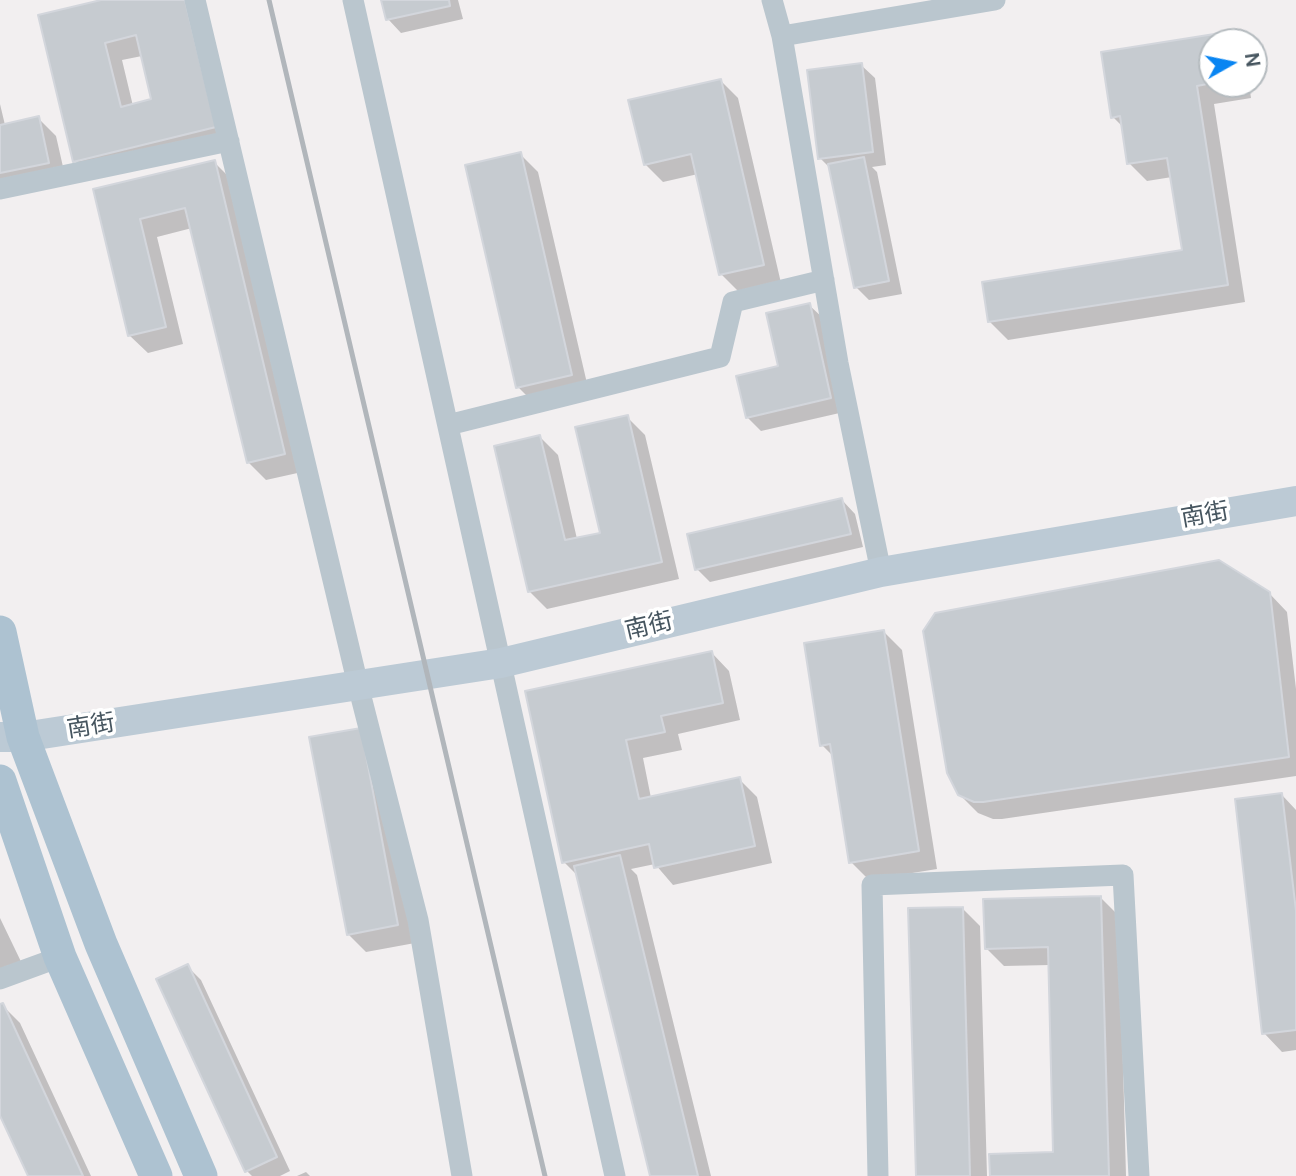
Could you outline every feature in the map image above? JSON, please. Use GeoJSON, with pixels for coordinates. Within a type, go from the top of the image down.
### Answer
{"type":"FeatureCollection","features":[{"type":"Feature","properties":{"kind":"main road"},"geometry":{"type":"LineString","coordinates":[[0,632],[11,737],[201,1176]]}},
{"type":"Feature","properties":{"kind":"main road"},"geometry":{"type":"LineString","coordinates":[[0,781],[60,957],[156,1176]]}},
{"type":"Feature","properties":{"kind":"street"},"geometry":{"type":"LineString","coordinates":[[195,0],[358,685],[418,920],[462,1176]]}},
{"type":"Feature","properties":{"kind":"street"},"geometry":{"type":"LineString","coordinates":[[353,0],[615,1176]]}},
{"type":"Feature","properties":{"kind":"street"},"geometry":{"type":"LineString","coordinates":[[772,0],[782,36],[824,280],[881,572]]}},
{"type":"Feature","properties":{"kind":"street"},"geometry":{"type":"LineString","coordinates":[[782,36],[995,0]]}},
{"type":"Feature","properties":{"kind":"street"},"geometry":{"type":"LineString","coordinates":[[0,189],[229,141]]}},
{"type":"Feature","properties":{"kind":"street"},"geometry":{"type":"LineString","coordinates":[[447,425],[720,357],[733,302],[824,280]]}},
{"type":"Feature","properties":{"kind":"street","name":"南街"},"geometry":{"type":"LineString","coordinates":[[11,737],[500,663],[881,572],[1296,501]]}},
{"type":"Feature","properties":{"kind":"street"},"geometry":{"type":"LineString","coordinates":[[878,1176],[872,885],[1123,875],[1139,1176]]}},
{"type":"Feature","properties":{"kind":"street"},"geometry":{"type":"LineString","coordinates":[[0,979],[60,957]]}},
{"type":"Feature","properties":{"kind":"building"},"geometry":{"type":"Polygon","coordinates":[[[101,0],[185,0],[216,127],[73,162],[38,15],[101,0]],[[136,35],[105,43],[121,107],[151,99],[136,35]]]}},
{"type":"Feature","properties":{"kind":"building"},"geometry":{"type":"Polygon","coordinates":[[[381,0],[449,0],[450,6],[386,20],[381,0]]]}},
{"type":"Feature","properties":{"kind":"building"},"geometry":{"type":"Polygon","coordinates":[[[1198,37],[1198,98],[1228,285],[988,322],[982,282],[1182,250],[1167,158],[1127,164],[1120,116],[1111,118],[1101,52],[1198,37]]]}},
{"type":"Feature","properties":{"kind":"building"},"geometry":{"type":"Polygon","coordinates":[[[862,63],[873,152],[818,159],[807,70],[862,63]]]}},
{"type":"Feature","properties":{"kind":"building"},"geometry":{"type":"Polygon","coordinates":[[[721,79],[764,265],[719,275],[691,154],[644,165],[628,100],[721,79]]]}},
{"type":"Feature","properties":{"kind":"building"},"geometry":{"type":"Polygon","coordinates":[[[39,116],[49,163],[0,173],[0,125],[39,116]]]}},
{"type":"Feature","properties":{"kind":"building"},"geometry":{"type":"Polygon","coordinates":[[[521,152],[572,375],[516,388],[465,165],[521,152]]]}},
{"type":"Feature","properties":{"kind":"building"},"geometry":{"type":"Polygon","coordinates":[[[864,157],[889,281],[854,288],[828,164],[864,157]]]}},
{"type":"Feature","properties":{"kind":"building"},"geometry":{"type":"Polygon","coordinates":[[[215,160],[285,454],[247,463],[185,208],[140,219],[166,327],[128,336],[93,189],[215,160]]]}},
{"type":"Feature","properties":{"kind":"building"},"geometry":{"type":"Polygon","coordinates":[[[810,303],[831,398],[746,418],[736,376],[778,366],[766,313],[810,303]]]}},
{"type":"Feature","properties":{"kind":"building"},"geometry":{"type":"Polygon","coordinates":[[[628,415],[662,562],[528,592],[494,446],[540,435],[565,540],[600,533],[575,427],[628,415]]]}},
{"type":"Feature","properties":{"kind":"building"},"geometry":{"type":"Polygon","coordinates":[[[842,498],[851,534],[695,570],[687,534],[842,498]]]}},
{"type":"Feature","properties":{"kind":"building"},"geometry":{"type":"Polygon","coordinates":[[[1219,560],[1270,592],[1289,757],[983,802],[974,802],[958,795],[947,773],[923,631],[935,613],[1219,560]]]}},
{"type":"Feature","properties":{"kind":"building"},"geometry":{"type":"Polygon","coordinates":[[[884,630],[919,851],[849,863],[830,744],[820,746],[804,643],[884,630]]]}},
{"type":"Feature","properties":{"kind":"building"},"geometry":{"type":"Polygon","coordinates":[[[712,651],[723,703],[661,716],[665,732],[626,740],[639,799],[740,777],[755,846],[654,868],[649,844],[562,863],[525,691],[712,651]]]}},
{"type":"Feature","properties":{"kind":"building"},"geometry":{"type":"Polygon","coordinates":[[[361,728],[398,925],[347,935],[309,737],[361,728]]]}},
{"type":"Feature","properties":{"kind":"building"},"geometry":{"type":"Polygon","coordinates":[[[1282,793],[1296,911],[1296,1030],[1262,1034],[1235,799],[1282,793]]]}},
{"type":"Feature","properties":{"kind":"building"},"geometry":{"type":"Polygon","coordinates":[[[620,855],[698,1176],[650,1176],[574,866],[620,855]]]}},
{"type":"Feature","properties":{"kind":"building"},"geometry":{"type":"Polygon","coordinates":[[[1101,896],[1109,1176],[990,1176],[989,1154],[1053,1152],[1048,947],[985,949],[983,899],[1101,896]]]}},
{"type":"Feature","properties":{"kind":"building"},"geometry":{"type":"Polygon","coordinates":[[[963,907],[970,1176],[916,1176],[908,908],[963,907]]]}},
{"type":"Feature","properties":{"kind":"building"},"geometry":{"type":"Polygon","coordinates":[[[188,964],[277,1157],[245,1172],[156,979],[188,964]]]}},
{"type":"Feature","properties":{"kind":"building"},"geometry":{"type":"Polygon","coordinates":[[[3,1003],[83,1176],[28,1176],[0,1116],[0,1004],[3,1003]]]}},
{"type":"Feature","properties":{"kind":"railway"},"geometry":{"type":"LineString","coordinates":[[269,0],[545,1176]]}}]}
